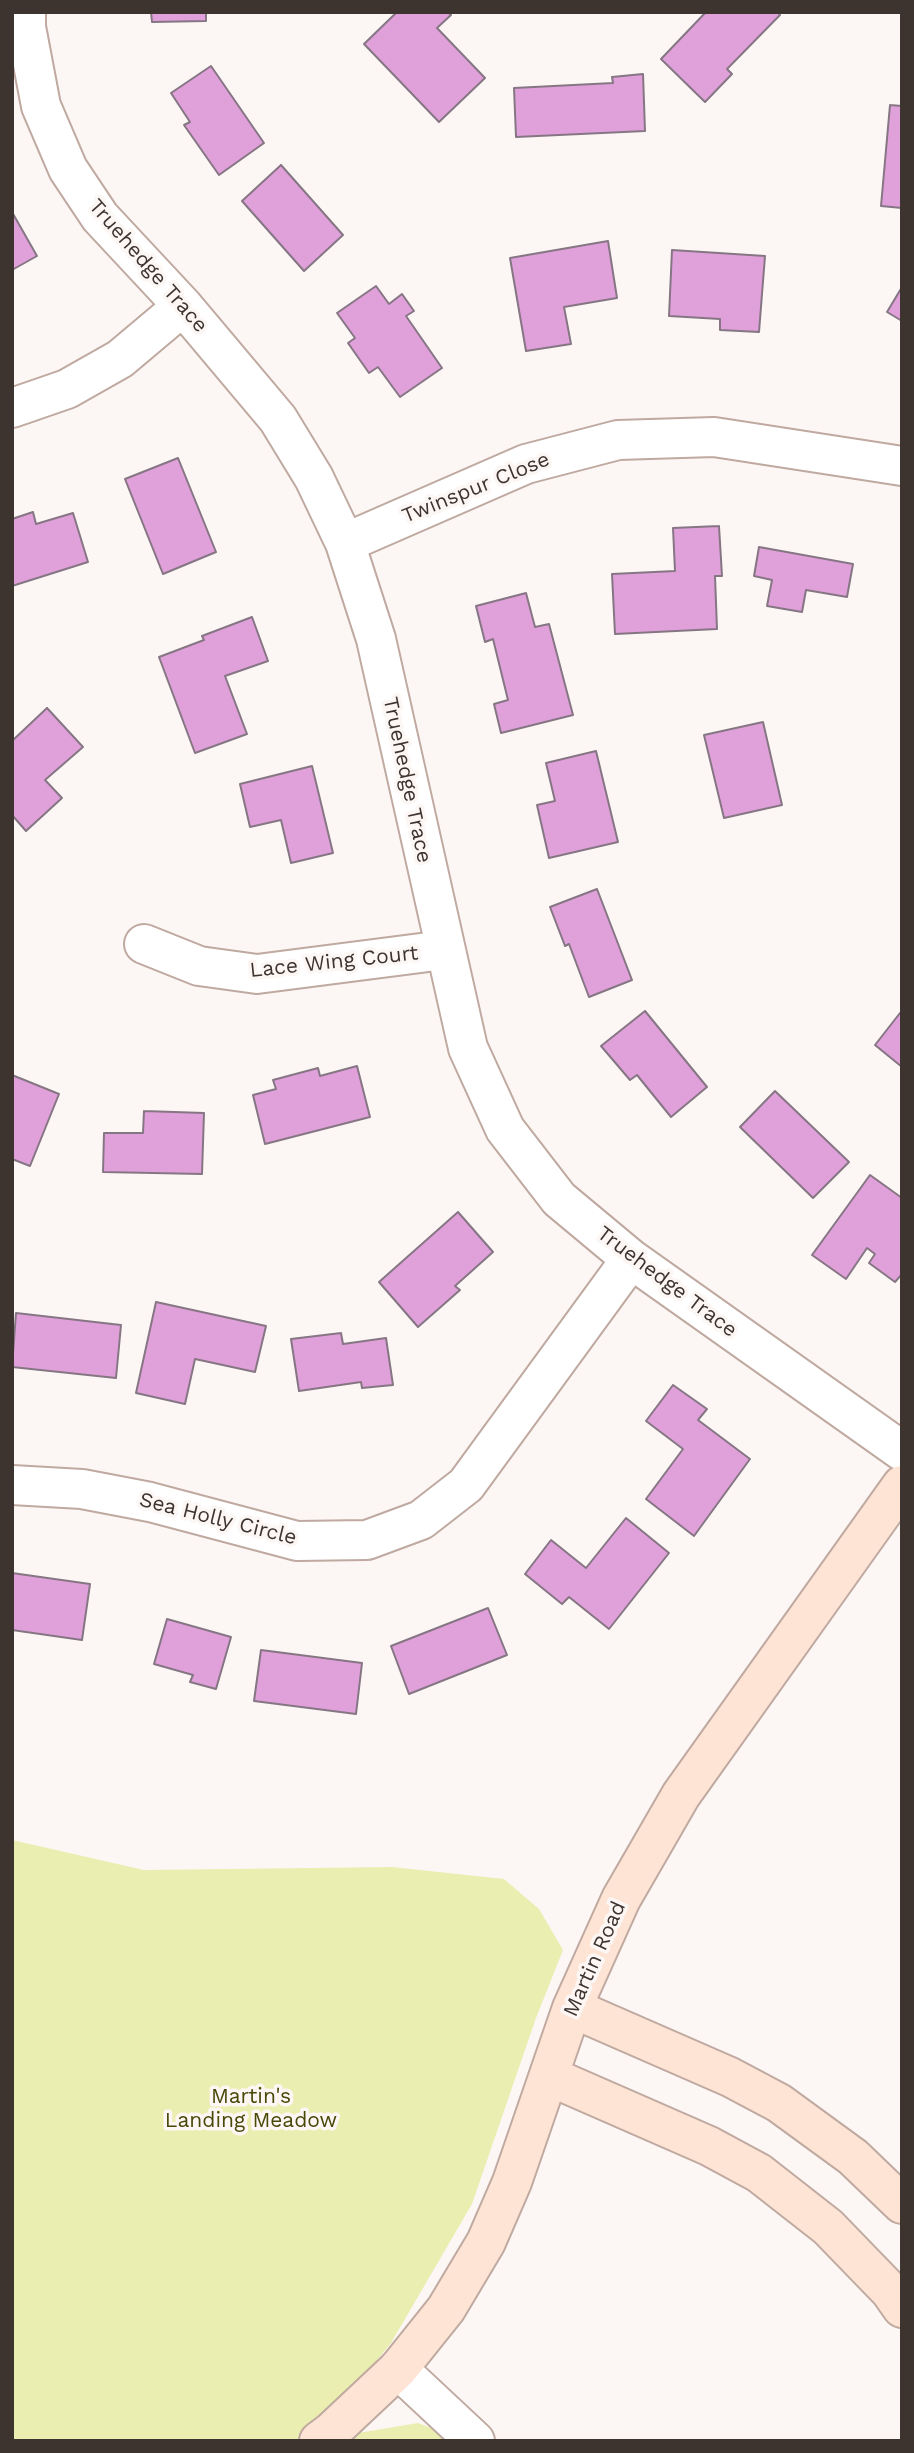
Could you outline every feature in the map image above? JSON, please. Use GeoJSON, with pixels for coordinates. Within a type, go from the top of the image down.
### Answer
{"type":"FeatureCollection","features":[{"type":"Feature","properties":{"kind":"street","name":"Truehedge Trace"},"geometry":{"type":"LineString","coordinates":[[26,12],[26,27],[41,106],[68,169],[100,217],[184,306],[278,419],[314,478],[345,543],[376,639],[468,1048],[505,1129],[559,1199],[631,1259],[902,1451]]}},
{"type":"Feature","properties":{"kind":"street"},"geometry":{"type":"LineString","coordinates":[[12,408],[67,390],[120,359],[184,306]]}},
{"type":"Feature","properties":{"kind":"street","name":"Twinspur Close"},"geometry":{"type":"LineString","coordinates":[[345,543],[526,464],[618,440],[714,438],[902,466]]}},
{"type":"Feature","properties":{"kind":"street","name":"Lace Wing Court"},"geometry":{"type":"LineString","coordinates":[[144,944],[199,966],[257,974],[444,950]]}},
{"type":"Feature","properties":{"kind":"street","name":"Sea Holly Circle"},"geometry":{"type":"LineString","coordinates":[[12,1485],[82,1489],[150,1502],[297,1541],[367,1540],[421,1520],[466,1485],[631,1259]]}},
{"type":"Feature","properties":{"kind":"street","name":"Martin Road"},"geometry":{"type":"LineString","coordinates":[[318,2441],[398,2369],[446,2309],[486,2242],[512,2182],[572,2008],[621,1899],[681,1795],[902,1485]]}},
{"type":"Feature","properties":{"kind":"street"},"geometry":{"type":"LineString","coordinates":[[572,2008],[730,2077],[779,2103],[853,2157],[902,2204]]}},
{"type":"Feature","properties":{"kind":"street"},"geometry":{"type":"LineString","coordinates":[[549,2076],[709,2146],[759,2173],[828,2227],[890,2291],[902,2308]]}},
{"type":"Feature","properties":{"kind":"street"},"geometry":{"type":"LineString","coordinates":[[398,2369],[475,2441]]}},
{"type":"Feature","properties":{"kind":"green space","name":"Martin's Landing Meadow"},"geometry":{"type":"Polygon","coordinates":[[[12,1840],[144,1870],[392,1867],[504,1879],[539,1909],[563,1950],[536,2018],[472,2204],[391,2343],[349,2395],[316,2429],[300,2441],[12,2441],[12,1840]]]}},
{"type":"Feature","properties":{"kind":"green space"},"geometry":{"type":"Polygon","coordinates":[[[418,2423],[447,2434],[455,2441],[343,2441],[358,2433],[418,2423]]]}},
{"type":"Feature","properties":{"kind":"building"},"geometry":{"type":"Polygon","coordinates":[[[151,12],[206,12],[206,21],[152,22],[151,12]]]}},
{"type":"Feature","properties":{"kind":"building"},"geometry":{"type":"Polygon","coordinates":[[[397,12],[448,12],[451,15],[437,28],[485,78],[439,122],[364,44],[397,12]]]}},
{"type":"Feature","properties":{"kind":"building"},"geometry":{"type":"Polygon","coordinates":[[[706,12],[778,12],[780,15],[727,69],[732,74],[705,102],[661,59],[706,12]]]}},
{"type":"Feature","properties":{"kind":"building"},"geometry":{"type":"Polygon","coordinates":[[[211,66],[264,143],[219,175],[184,125],[190,122],[171,93],[211,66]]]}},
{"type":"Feature","properties":{"kind":"building"},"geometry":{"type":"Polygon","coordinates":[[[643,74],[645,131],[516,137],[514,88],[613,83],[612,77],[643,74]]]}},
{"type":"Feature","properties":{"kind":"building"},"geometry":{"type":"Polygon","coordinates":[[[890,105],[902,106],[902,208],[881,206],[890,105]]]}},
{"type":"Feature","properties":{"kind":"building"},"geometry":{"type":"Polygon","coordinates":[[[281,165],[343,235],[304,271],[242,201],[281,165]]]}},
{"type":"Feature","properties":{"kind":"building"},"geometry":{"type":"Polygon","coordinates":[[[12,212],[37,256],[12,270],[12,212]]]}},
{"type":"Feature","properties":{"kind":"building"},"geometry":{"type":"Polygon","coordinates":[[[608,241],[617,298],[564,307],[571,344],[526,351],[510,258],[608,241]]]}},
{"type":"Feature","properties":{"kind":"building"},"geometry":{"type":"Polygon","coordinates":[[[672,250],[765,256],[759,332],[720,330],[720,319],[669,316],[672,250]]]}},
{"type":"Feature","properties":{"kind":"building"},"geometry":{"type":"Polygon","coordinates":[[[376,286],[389,304],[402,294],[414,311],[406,316],[442,368],[400,397],[378,367],[369,373],[348,343],[355,338],[337,313],[376,286]]]}},
{"type":"Feature","properties":{"kind":"building"},"geometry":{"type":"Polygon","coordinates":[[[902,287],[902,321],[887,312],[902,287]]]}},
{"type":"Feature","properties":{"kind":"building"},"geometry":{"type":"Polygon","coordinates":[[[178,458],[216,552],[163,574],[125,479],[178,458]]]}},
{"type":"Feature","properties":{"kind":"building"},"geometry":{"type":"Polygon","coordinates":[[[33,512],[36,524],[73,513],[88,562],[12,586],[12,519],[33,512]]]}},
{"type":"Feature","properties":{"kind":"building"},"geometry":{"type":"Polygon","coordinates":[[[719,526],[722,576],[715,576],[717,629],[615,634],[612,574],[675,571],[673,528],[719,526]]]}},
{"type":"Feature","properties":{"kind":"building"},"geometry":{"type":"Polygon","coordinates":[[[759,547],[853,564],[847,597],[806,590],[802,612],[767,606],[772,580],[754,576],[759,547]]]}},
{"type":"Feature","properties":{"kind":"building"},"geometry":{"type":"Polygon","coordinates":[[[526,593],[535,627],[549,624],[573,715],[501,733],[494,704],[508,700],[493,639],[485,642],[476,606],[526,593]]]}},
{"type":"Feature","properties":{"kind":"building"},"geometry":{"type":"Polygon","coordinates":[[[252,617],[268,661],[225,676],[247,734],[195,753],[159,657],[204,640],[202,636],[252,617]]]}},
{"type":"Feature","properties":{"kind":"building"},"geometry":{"type":"Polygon","coordinates":[[[47,708],[83,747],[45,780],[62,798],[26,831],[12,815],[12,741],[47,708]]]}},
{"type":"Feature","properties":{"kind":"building"},"geometry":{"type":"Polygon","coordinates":[[[763,722],[782,805],[724,818],[704,735],[763,722]]]}},
{"type":"Feature","properties":{"kind":"building"},"geometry":{"type":"Polygon","coordinates":[[[596,751],[618,842],[549,858],[537,805],[555,801],[546,763],[596,751]]]}},
{"type":"Feature","properties":{"kind":"building"},"geometry":{"type":"Polygon","coordinates":[[[312,766],[333,853],[291,863],[281,820],[250,827],[240,784],[312,766]]]}},
{"type":"Feature","properties":{"kind":"building"},"geometry":{"type":"Polygon","coordinates":[[[597,889],[632,980],[589,997],[569,944],[565,946],[550,907],[597,889]]]}},
{"type":"Feature","properties":{"kind":"building"},"geometry":{"type":"Polygon","coordinates":[[[645,1011],[707,1087],[671,1117],[637,1075],[630,1080],[601,1046],[645,1011]]]}},
{"type":"Feature","properties":{"kind":"building"},"geometry":{"type":"Polygon","coordinates":[[[900,1013],[902,1014],[902,1067],[875,1045],[900,1013]]]}},
{"type":"Feature","properties":{"kind":"building"},"geometry":{"type":"Polygon","coordinates":[[[357,1066],[370,1117],[265,1144],[253,1095],[276,1089],[273,1080],[318,1068],[320,1076],[357,1066]]]}},
{"type":"Feature","properties":{"kind":"building"},"geometry":{"type":"Polygon","coordinates":[[[12,1075],[59,1094],[30,1166],[12,1159],[12,1075]]]}},
{"type":"Feature","properties":{"kind":"building"},"geometry":{"type":"Polygon","coordinates":[[[775,1091],[849,1162],[813,1198],[740,1127],[775,1091]]]}},
{"type":"Feature","properties":{"kind":"building"},"geometry":{"type":"Polygon","coordinates":[[[144,1111],[204,1113],[202,1174],[103,1172],[104,1133],[143,1133],[144,1111]]]}},
{"type":"Feature","properties":{"kind":"building"},"geometry":{"type":"Polygon","coordinates":[[[870,1175],[902,1198],[902,1274],[895,1282],[869,1263],[875,1254],[867,1248],[846,1279],[812,1255],[870,1175]]]}},
{"type":"Feature","properties":{"kind":"building"},"geometry":{"type":"Polygon","coordinates":[[[458,1212],[493,1252],[455,1286],[460,1290],[418,1327],[379,1282],[458,1212]]]}},
{"type":"Feature","properties":{"kind":"building"},"geometry":{"type":"Polygon","coordinates":[[[156,1302],[266,1326],[255,1372],[195,1359],[185,1404],[136,1393],[156,1302]]]}},
{"type":"Feature","properties":{"kind":"building"},"geometry":{"type":"Polygon","coordinates":[[[16,1313],[121,1325],[116,1378],[12,1367],[16,1313]]]}},
{"type":"Feature","properties":{"kind":"building"},"geometry":{"type":"Polygon","coordinates":[[[341,1333],[343,1344],[386,1338],[393,1385],[362,1388],[361,1382],[299,1391],[291,1339],[341,1333]]]}},
{"type":"Feature","properties":{"kind":"building"},"geometry":{"type":"Polygon","coordinates":[[[673,1385],[707,1409],[698,1420],[750,1459],[694,1536],[646,1499],[683,1449],[646,1421],[673,1385]]]}},
{"type":"Feature","properties":{"kind":"building"},"geometry":{"type":"Polygon","coordinates":[[[626,1518],[669,1553],[609,1629],[569,1597],[562,1604],[525,1574],[551,1540],[586,1568],[626,1518]]]}},
{"type":"Feature","properties":{"kind":"building"},"geometry":{"type":"Polygon","coordinates":[[[12,1573],[90,1584],[82,1640],[12,1630],[12,1573]]]}},
{"type":"Feature","properties":{"kind":"building"},"geometry":{"type":"Polygon","coordinates":[[[488,1608],[507,1655],[409,1694],[391,1646],[488,1608]]]}},
{"type":"Feature","properties":{"kind":"building"},"geometry":{"type":"Polygon","coordinates":[[[167,1619],[231,1637],[216,1689],[190,1682],[193,1675],[154,1664],[167,1619]]]}},
{"type":"Feature","properties":{"kind":"building"},"geometry":{"type":"Polygon","coordinates":[[[261,1650],[362,1663],[356,1714],[254,1701],[261,1650]]]}}]}
